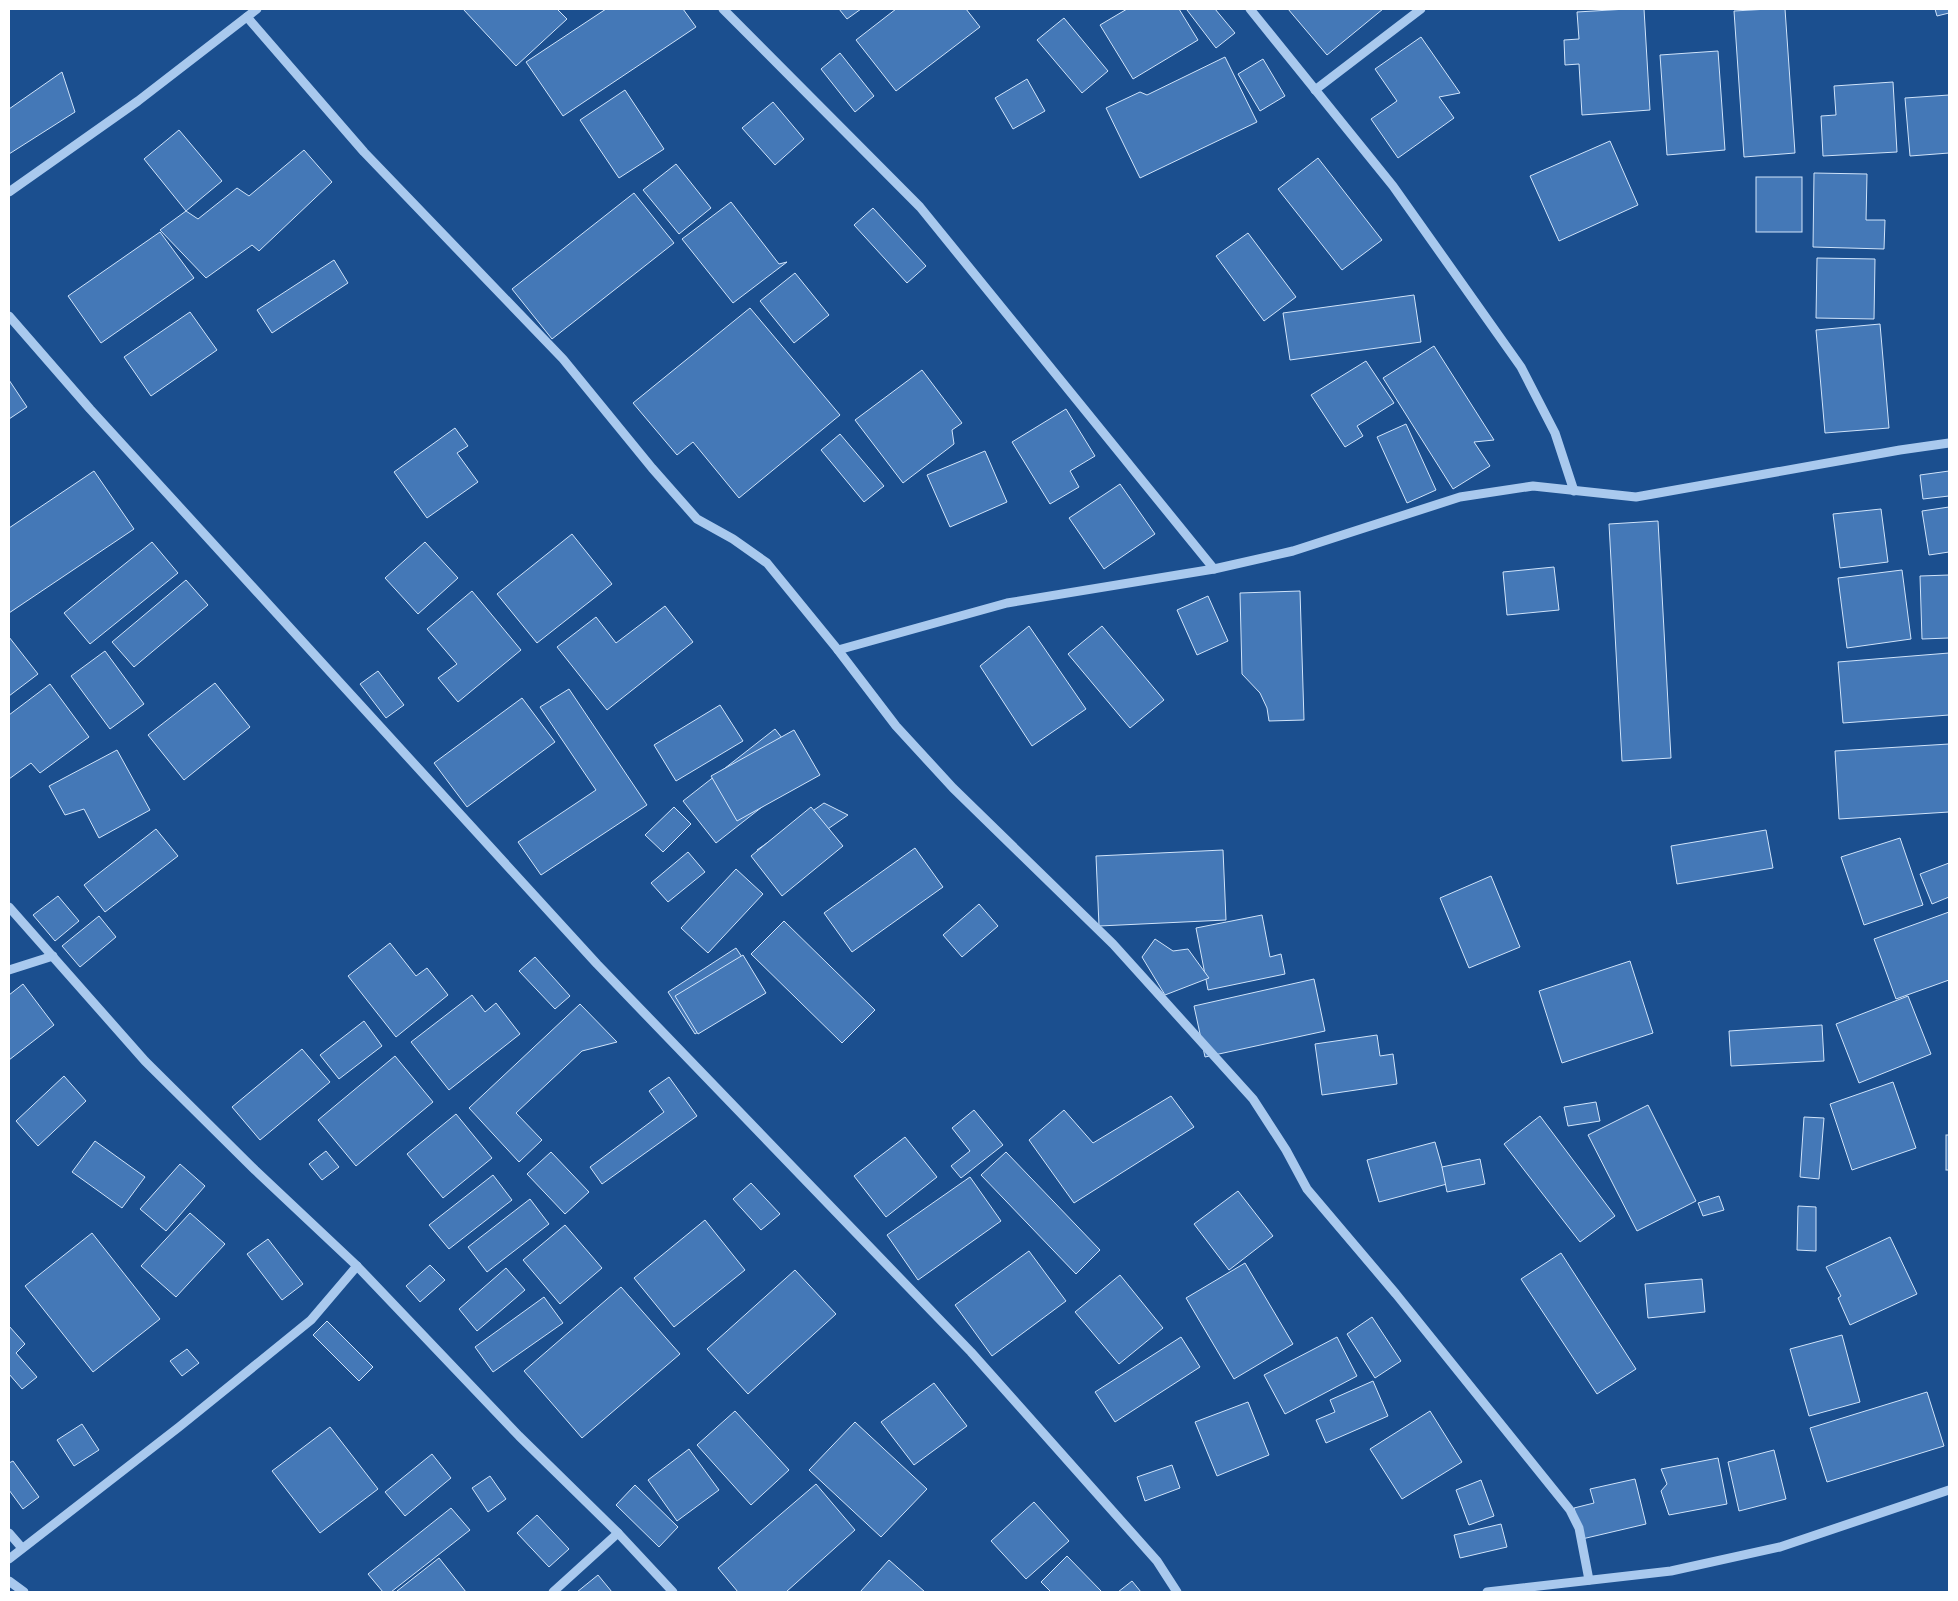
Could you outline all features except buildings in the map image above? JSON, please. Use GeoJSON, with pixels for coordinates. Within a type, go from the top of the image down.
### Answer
{"type":"FeatureCollection","features":[{"type":"Feature","properties":{"kind":"street"},"geometry":{"type":"LineString","coordinates":[[9,192],[138,101],[257,9]]}},
{"type":"Feature","properties":{"kind":"street"},"geometry":{"type":"LineString","coordinates":[[723,9],[920,207],[1214,569]]}},
{"type":"Feature","properties":{"kind":"street"},"geometry":{"type":"LineString","coordinates":[[1250,9],[1393,186],[1521,367],[1555,433],[1574,491]]}},
{"type":"Feature","properties":{"kind":"street"},"geometry":{"type":"LineString","coordinates":[[1316,90],[1421,9]]}},
{"type":"Feature","properties":{"kind":"street"},"geometry":{"type":"LineString","coordinates":[[247,17],[364,152],[563,359],[652,468],[697,519],[733,539],[767,562],[896,726],[953,788],[1113,944],[1253,1100],[1286,1150],[1307,1189],[1396,1294],[1570,1510],[1579,1528],[1589,1580]]}},
{"type":"Feature","properties":{"kind":"street"},"geometry":{"type":"LineString","coordinates":[[9,316],[90,409],[597,964],[971,1352],[1157,1561],[1176,1592]]}},
{"type":"Feature","properties":{"kind":"street"},"geometry":{"type":"LineString","coordinates":[[838,650],[1008,602],[1214,569],[1293,552],[1460,496],[1533,486],[1636,497],[1949,443]]}},
{"type":"Feature","properties":{"kind":"street"},"geometry":{"type":"LineString","coordinates":[[9,907],[145,1061],[255,1170],[357,1266],[519,1436],[618,1533],[673,1592]]}},
{"type":"Feature","properties":{"kind":"street"},"geometry":{"type":"LineString","coordinates":[[9,970],[53,956]]}},
{"type":"Feature","properties":{"kind":"street"},"geometry":{"type":"LineString","coordinates":[[9,1559],[179,1427],[310,1320],[357,1266]]}},
{"type":"Feature","properties":{"kind":"street"},"geometry":{"type":"LineString","coordinates":[[1487,1592],[1671,1571],[1780,1547],[1949,1490]]}},
{"type":"Feature","properties":{"kind":"street"},"geometry":{"type":"LineString","coordinates":[[9,1533],[22,1548]]}},
{"type":"Feature","properties":{"kind":"street"},"geometry":{"type":"LineString","coordinates":[[553,1592],[618,1533]]}},
{"type":"Feature","properties":{"kind":"street"},"geometry":{"type":"LineString","coordinates":[[9,1581],[24,1592]]}}]}
